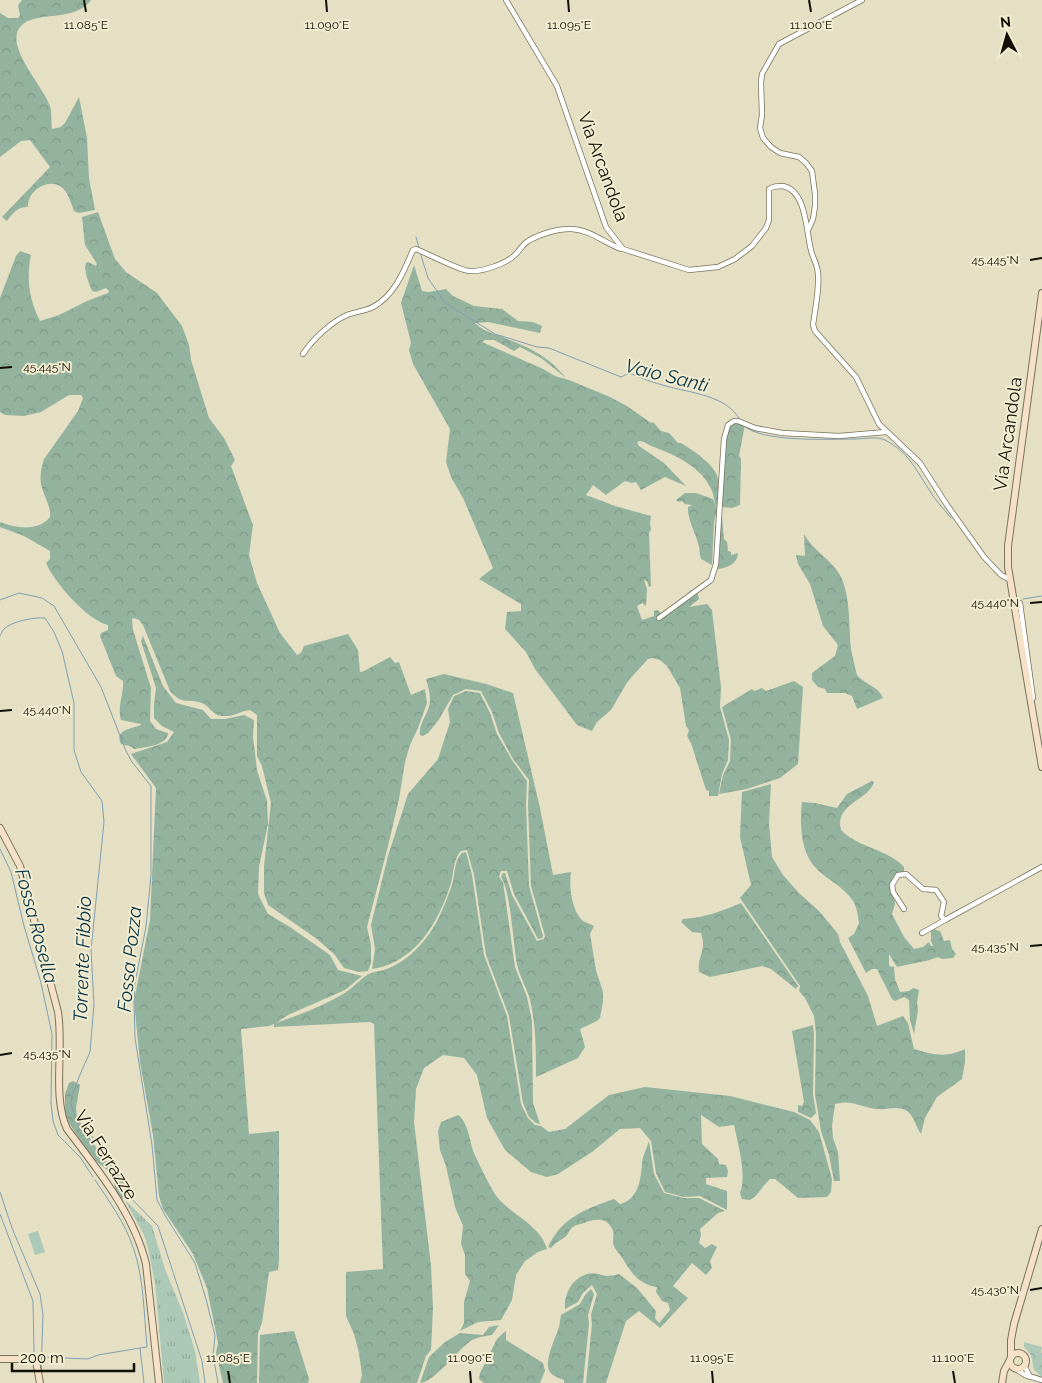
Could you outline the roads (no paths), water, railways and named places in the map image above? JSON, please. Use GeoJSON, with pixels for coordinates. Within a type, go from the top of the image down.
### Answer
{"type":"FeatureCollection","features":[{"type":"Feature","properties":{"kind":"street","name":"Via Arcandola"},"geometry":{"type":"LineString","coordinates":[[506,0],[557,86],[606,227],[623,250]]}},
{"type":"Feature","properties":{"kind":"street"},"geometry":{"type":"LineString","coordinates":[[808,230],[813,219],[815,206],[815,187],[812,171],[799,157],[780,153],[771,148],[763,138],[760,128],[762,115],[762,74],[779,44],[862,0]]}},
{"type":"Feature","properties":{"kind":"street"},"geometry":{"type":"LineString","coordinates":[[303,354],[311,342],[345,316],[373,306],[385,297],[399,280],[413,250],[416,249],[468,271],[485,269],[515,256],[521,246],[529,240],[562,229],[573,229],[586,232],[623,250],[688,270],[718,267],[735,259],[756,241],[766,228],[769,220],[768,189],[773,186],[786,187],[794,192],[800,200],[805,214],[811,251],[818,268],[813,325],[815,331],[856,378],[879,424],[920,463],[947,505],[984,556],[1001,575],[1009,578]]}},
{"type":"Feature","properties":{"kind":"street","name":"Via Arcandola"},"geometry":{"type":"LineString","coordinates":[[1042,293],[1008,546],[1009,578],[1042,767]]}},
{"type":"Feature","properties":{"kind":"street"},"geometry":{"type":"LineString","coordinates":[[659,618],[711,580],[716,564],[724,439],[728,425],[738,421],[763,430],[838,436],[886,432]]}},
{"type":"Feature","properties":{"kind":"street"},"geometry":{"type":"LineString","coordinates":[[1020,603],[1028,648],[1036,734]]}},
{"type":"Feature","properties":{"kind":"street","name":"Via Ferrazze"},"geometry":{"type":"LineString","coordinates":[[0,828],[20,866],[58,1012],[61,1035],[60,1101],[64,1122],[123,1209],[144,1253],[159,1383]]}},
{"type":"Feature","properties":{"kind":"street"},"geometry":{"type":"LineString","coordinates":[[922,933],[1042,867]]}},
{"type":"Feature","properties":{"kind":"street"},"geometry":{"type":"LineString","coordinates":[[904,909],[892,885],[895,877],[906,874],[923,889],[936,890],[944,902],[941,916],[947,919]]}},
{"type":"Feature","properties":{"kind":"street"},"geometry":{"type":"LineString","coordinates":[[1042,1229],[1018,1308],[1012,1334],[1010,1363],[1025,1375],[1042,1380]]}},
{"type":"Feature","properties":{"kind":"street"},"geometry":{"type":"LineString","coordinates":[[1012,1334],[1025,1359],[1024,1365],[1030,1376]]}},
{"type":"Feature","properties":{"kind":"street"},"geometry":{"type":"LineString","coordinates":[[1003,1379],[1011,1358],[1016,1354],[1023,1355]]}},
{"type":"Feature","properties":{"kind":"street"},"geometry":{"type":"LineString","coordinates":[[0,1359],[31,1359],[36,1361],[40,1383]]}},
{"type":"Feature","properties":{"kind":"street"},"geometry":{"type":"LineString","coordinates":[[1003,1379],[1016,1368],[1021,1368],[1024,1365]]}},
{"type":"Feature","properties":{"kind":"waterway","name":"Vaio Santi"},"geometry":{"type":"LineString","coordinates":[[416,237],[419,248]]}},
{"type":"Feature","properties":{"kind":"waterway","name":"Vaio Santi"},"geometry":{"type":"LineString","coordinates":[[420,252],[428,278],[445,303],[495,334],[537,347],[549,348],[621,377],[632,374],[662,385],[707,396],[726,405],[740,420]]}},
{"type":"Feature","properties":{"kind":"waterway","name":"Vaio Santi"},"geometry":{"type":"LineString","coordinates":[[743,425],[752,431],[765,435],[796,439],[874,438],[885,440],[905,455],[933,496],[951,518]]}},
{"type":"Feature","properties":{"kind":"waterway","name":"Fossa Pozza"},"geometry":{"type":"LineString","coordinates":[[0,600],[19,593],[42,598],[54,606],[101,687],[126,751],[132,762],[151,786],[151,875],[146,927],[135,982],[135,1038],[152,1145],[157,1200],[195,1263],[215,1336],[213,1355],[218,1383]]}},
{"type":"Feature","properties":{"kind":"waterway","name":"Vaio Santi"},"geometry":{"type":"LineString","coordinates":[[1023,599],[1042,596]]}},
{"type":"Feature","properties":{"kind":"waterway","name":"Torrente Fibbio"},"geometry":{"type":"LineString","coordinates":[[0,636],[4,629],[12,624],[30,619],[45,618],[54,632],[62,651],[74,703],[74,750],[81,772],[102,801],[104,822],[91,950],[94,1004],[90,1052],[72,1096],[71,1104],[77,1123],[98,1142],[119,1169],[128,1195],[158,1226],[202,1361],[205,1383]]}},
{"type":"Feature","properties":{"kind":"waterway","name":"Fossa Rosella"},"geometry":{"type":"LineString","coordinates":[[0,849],[11,872],[24,926],[41,983],[52,1034],[51,1103],[53,1121],[58,1135],[80,1157],[93,1177]]}},
{"type":"Feature","properties":{"kind":"waterway","name":"Fossa Rosella"},"geometry":{"type":"LineString","coordinates":[[95,1180],[121,1221],[130,1238],[137,1259],[143,1297],[147,1347],[140,1348],[144,1383]]}},
{"type":"Feature","properties":{"kind":"waterway"},"geometry":{"type":"LineString","coordinates":[[0,1192],[12,1228],[40,1294],[43,1315],[41,1373]]}},
{"type":"Feature","properties":{"kind":"waterway"},"geometry":{"type":"LineString","coordinates":[[0,1214],[33,1301],[33,1357],[36,1357]]}},
{"type":"Feature","properties":{"kind":"waterway"},"geometry":{"type":"LineString","coordinates":[[40,1357],[88,1359],[98,1355],[140,1348]]}}]}
